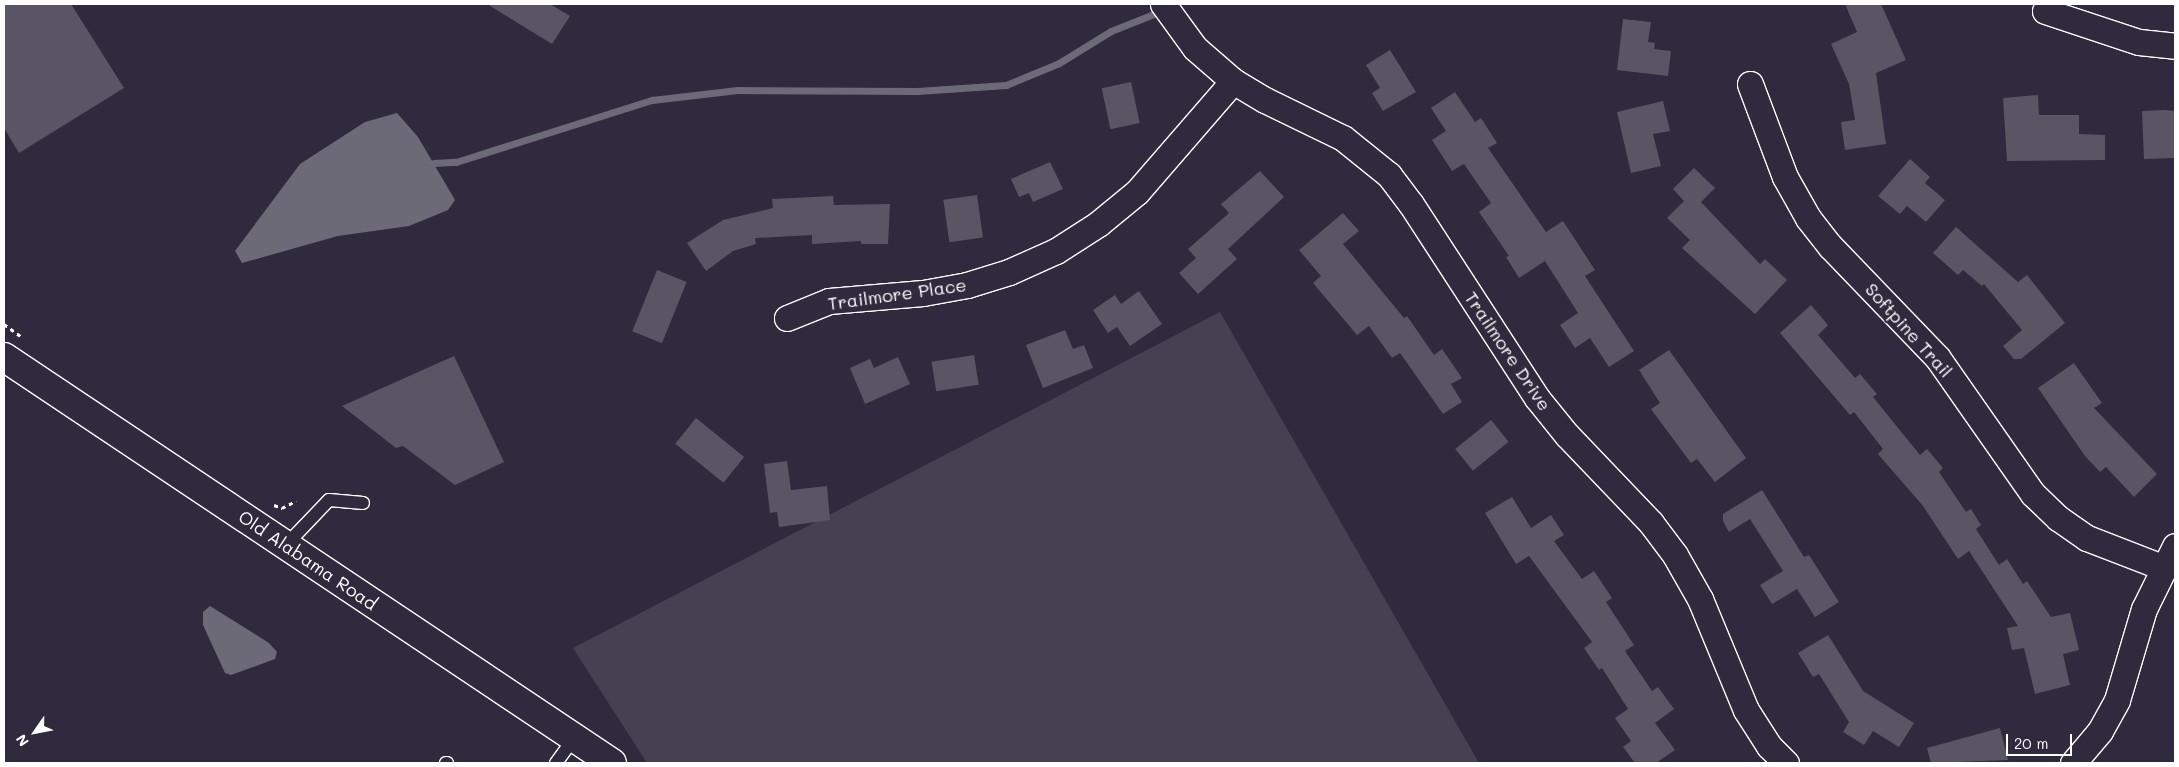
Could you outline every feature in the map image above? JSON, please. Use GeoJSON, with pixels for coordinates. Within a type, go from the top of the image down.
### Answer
{"type":"FeatureCollection","features":[{"type":"Feature","properties":{"kind":"street","name":"Trailmore Drive"},"geometry":{"type":"LineString","coordinates":[[1162,4],[1195,48],[1233,81],[1265,100],[1343,138],[1389,176],[1411,204],[1537,398],[1567,435],[1651,523],[1675,555],[1700,599],[1746,710],[1769,746],[1786,763]]}},
{"type":"Feature","properties":{"kind":"street"},"geometry":{"type":"LineString","coordinates":[[2045,11],[2139,42],[2175,46]]}},
{"type":"Feature","properties":{"kind":"street","name":"Trailmore Place"},"geometry":{"type":"LineString","coordinates":[[787,318],[829,302],[967,285],[1009,272],[1056,252],[1098,224],[1137,192],[1233,81]]}},
{"type":"Feature","properties":{"kind":"street","name":"Softpine Trail"},"geometry":{"type":"LineString","coordinates":[[1750,84],[1785,177],[1808,218],[1831,247],[1937,357],[2033,494],[2058,518],[2087,538],[2162,567]]}},
{"type":"Feature","properties":{"kind":"street","name":"Old Alabama Road"},"geometry":{"type":"LineString","coordinates":[[4,357],[612,763]]}},
{"type":"Feature","properties":{"kind":"street"},"geometry":{"type":"LineString","coordinates":[[2080,761],[2100,731],[2117,700],[2144,609],[2162,567],[2175,546]]}},
{"type":"Feature","properties":{"kind":"lane"},"geometry":{"type":"LineString","coordinates":[[286,545],[329,500],[363,503]]}},
{"type":"Feature","properties":{"kind":"lane"},"geometry":{"type":"LineString","coordinates":[[556,763],[574,738]]}},
{"type":"Feature","properties":{"kind":"shaded area"},"geometry":{"type":"Polygon","coordinates":[[[397,113],[418,137],[455,200],[448,210],[409,226],[338,236],[242,263],[235,251],[300,164],[365,122],[397,113]]]}},
{"type":"Feature","properties":{"kind":"shaded area"},"geometry":{"type":"Polygon","coordinates":[[[1220,312],[1479,763],[647,763],[573,648],[1220,312]]]}},
{"type":"Feature","properties":{"kind":"shaded area"},"geometry":{"type":"Polygon","coordinates":[[[210,606],[269,643],[277,652],[275,659],[231,675],[225,673],[203,625],[203,612],[210,606]]]}},
{"type":"Feature","properties":{"kind":"building"},"geometry":{"type":"Polygon","coordinates":[[[4,4],[71,4],[124,88],[19,153],[4,128],[4,4]]]}},
{"type":"Feature","properties":{"kind":"building"},"geometry":{"type":"Polygon","coordinates":[[[487,4],[550,4],[570,16],[552,44],[487,4]]]}},
{"type":"Feature","properties":{"kind":"building"},"geometry":{"type":"Polygon","coordinates":[[[1845,4],[1881,4],[1906,60],[1876,73],[1886,144],[1845,150],[1841,122],[1855,120],[1849,84],[1831,44],[1857,32],[1845,4]]]}},
{"type":"Feature","properties":{"kind":"building"},"geometry":{"type":"Polygon","coordinates":[[[1623,19],[1651,22],[1648,42],[1655,43],[1654,49],[1671,51],[1668,76],[1617,70],[1623,19]]]}},
{"type":"Feature","properties":{"kind":"building"},"geometry":{"type":"Polygon","coordinates":[[[1390,50],[1416,92],[1383,111],[1372,93],[1380,88],[1366,65],[1390,50]]]}},
{"type":"Feature","properties":{"kind":"building"},"geometry":{"type":"Polygon","coordinates":[[[1131,82],[1140,123],[1110,129],[1102,88],[1131,82]]]}},
{"type":"Feature","properties":{"kind":"building"},"geometry":{"type":"Polygon","coordinates":[[[1455,92],[1475,122],[1481,118],[1497,143],[1488,148],[1546,232],[1563,221],[1595,270],[1585,276],[1634,351],[1609,367],[1590,338],[1575,348],[1560,325],[1578,313],[1545,261],[1519,278],[1506,257],[1509,256],[1479,212],[1491,203],[1464,164],[1452,171],[1432,140],[1446,131],[1431,108],[1455,92]]]}},
{"type":"Feature","properties":{"kind":"building"},"geometry":{"type":"Polygon","coordinates":[[[2038,95],[2039,115],[2079,115],[2079,134],[2105,135],[2105,160],[2007,161],[2003,98],[2038,95]]]}},
{"type":"Feature","properties":{"kind":"building"},"geometry":{"type":"Polygon","coordinates":[[[1663,101],[1670,131],[1653,134],[1661,166],[1631,173],[1617,112],[1663,101]]]}},
{"type":"Feature","properties":{"kind":"building"},"geometry":{"type":"Polygon","coordinates":[[[2142,111],[2175,111],[2175,158],[2144,159],[2142,111]]]}},
{"type":"Feature","properties":{"kind":"building"},"geometry":{"type":"Polygon","coordinates":[[[1910,159],[1930,177],[1925,183],[1945,200],[1926,222],[1907,206],[1900,214],[1878,196],[1910,159]]]}},
{"type":"Feature","properties":{"kind":"building"},"geometry":{"type":"Polygon","coordinates":[[[1050,162],[1063,189],[1033,202],[1029,193],[1019,197],[1011,179],[1050,162]]]}},
{"type":"Feature","properties":{"kind":"building"},"geometry":{"type":"Polygon","coordinates":[[[1694,168],[1715,188],[1701,202],[1760,264],[1765,259],[1787,280],[1755,314],[1682,248],[1690,240],[1667,218],[1684,201],[1673,189],[1694,168]]]}},
{"type":"Feature","properties":{"kind":"building"},"geometry":{"type":"Polygon","coordinates":[[[1260,171],[1284,197],[1228,249],[1237,259],[1198,294],[1179,273],[1196,258],[1188,249],[1229,213],[1221,204],[1260,171]]]}},
{"type":"Feature","properties":{"kind":"building"},"geometry":{"type":"Polygon","coordinates":[[[977,195],[983,238],[949,242],[943,200],[977,195]]]}},
{"type":"Feature","properties":{"kind":"building"},"geometry":{"type":"Polygon","coordinates":[[[833,196],[834,205],[890,204],[888,244],[861,244],[861,241],[812,244],[812,235],[755,238],[756,244],[733,251],[706,271],[687,243],[723,220],[773,208],[772,199],[833,196]]]}},
{"type":"Feature","properties":{"kind":"building"},"geometry":{"type":"Polygon","coordinates":[[[1343,213],[1359,231],[1343,244],[1404,318],[1407,316],[1434,355],[1442,349],[1462,378],[1451,384],[1462,402],[1443,414],[1400,353],[1392,358],[1369,326],[1357,335],[1313,283],[1321,276],[1299,250],[1343,213]]]}},
{"type":"Feature","properties":{"kind":"building"},"geometry":{"type":"Polygon","coordinates":[[[1956,227],[2018,282],[2027,275],[2065,323],[2021,359],[2014,359],[2003,346],[2022,330],[1984,284],[1982,286],[1963,270],[1958,275],[1933,253],[1956,227]]]}},
{"type":"Feature","properties":{"kind":"building"},"geometry":{"type":"Polygon","coordinates":[[[657,270],[687,282],[662,343],[632,331],[657,270]]]}},
{"type":"Feature","properties":{"kind":"building"},"geometry":{"type":"Polygon","coordinates":[[[1139,291],[1162,324],[1130,346],[1117,327],[1108,333],[1093,310],[1115,295],[1121,304],[1139,291]]]}},
{"type":"Feature","properties":{"kind":"building"},"geometry":{"type":"Polygon","coordinates":[[[1811,305],[1828,325],[1818,335],[1855,378],[1860,374],[1877,394],[1873,397],[1920,455],[1927,449],[1943,468],[1939,472],[1966,512],[1971,509],[1981,525],[1976,529],[1999,565],[2007,559],[2023,584],[2027,581],[2051,617],[2070,613],[2079,650],[2063,654],[2070,685],[2035,694],[2024,648],[2012,650],[2007,628],[2018,626],[1969,551],[1958,559],[1923,506],[1878,454],[1883,449],[1854,412],[1850,415],[1780,333],[1811,305]]]}},
{"type":"Feature","properties":{"kind":"building"},"geometry":{"type":"Polygon","coordinates":[[[1065,330],[1073,349],[1084,345],[1093,368],[1043,388],[1026,345],[1065,330]]]}},
{"type":"Feature","properties":{"kind":"building"},"geometry":{"type":"Polygon","coordinates":[[[1669,350],[1746,458],[1715,482],[1697,459],[1691,463],[1651,409],[1660,403],[1639,370],[1669,350]]]}},
{"type":"Feature","properties":{"kind":"building"},"geometry":{"type":"Polygon","coordinates":[[[974,355],[979,385],[936,391],[932,362],[974,355]]]}},
{"type":"Feature","properties":{"kind":"building"},"geometry":{"type":"Polygon","coordinates":[[[454,356],[504,462],[455,485],[403,446],[396,448],[342,406],[454,356]]]}},
{"type":"Feature","properties":{"kind":"building"},"geometry":{"type":"Polygon","coordinates":[[[898,357],[910,384],[865,404],[850,368],[870,359],[874,368],[898,357]]]}},
{"type":"Feature","properties":{"kind":"building"},"geometry":{"type":"Polygon","coordinates":[[[2074,363],[2102,403],[2094,408],[2157,474],[2134,497],[2106,467],[2100,472],[2085,456],[2038,388],[2074,363]]]}},
{"type":"Feature","properties":{"kind":"building"},"geometry":{"type":"Polygon","coordinates":[[[696,418],[744,457],[723,483],[675,444],[696,418]]]}},
{"type":"Feature","properties":{"kind":"building"},"geometry":{"type":"Polygon","coordinates":[[[1491,420],[1509,442],[1473,471],[1455,449],[1491,420]]]}},
{"type":"Feature","properties":{"kind":"building"},"geometry":{"type":"Polygon","coordinates":[[[787,461],[791,490],[827,486],[830,520],[779,527],[777,512],[770,513],[764,464],[787,461]]]}},
{"type":"Feature","properties":{"kind":"building"},"geometry":{"type":"Polygon","coordinates":[[[1762,490],[1804,557],[1809,555],[1839,602],[1815,617],[1797,589],[1772,604],[1760,585],[1783,571],[1750,519],[1729,532],[1723,521],[1723,514],[1762,490]]]}},
{"type":"Feature","properties":{"kind":"building"},"geometry":{"type":"Polygon","coordinates":[[[1512,497],[1531,528],[1551,515],[1564,535],[1554,541],[1582,579],[1594,571],[1612,598],[1606,602],[1634,645],[1625,651],[1652,691],[1658,687],[1674,709],[1655,723],[1675,750],[1656,763],[1635,763],[1623,747],[1631,741],[1615,718],[1628,709],[1602,668],[1599,670],[1584,648],[1592,642],[1529,556],[1516,564],[1485,513],[1512,497]]]}},
{"type":"Feature","properties":{"kind":"building"},"geometry":{"type":"Polygon","coordinates":[[[1828,635],[1863,691],[1914,723],[1899,747],[1873,731],[1864,745],[1843,732],[1849,722],[1819,674],[1813,677],[1798,653],[1828,635]]]}},
{"type":"Feature","properties":{"kind":"building"},"geometry":{"type":"Polygon","coordinates":[[[2000,728],[2008,760],[1931,763],[1927,748],[2000,728]]]}},
{"type":"Feature","properties":{"kind":"waterway"},"geometry":{"type":"LineString","coordinates":[[434,163],[456,162],[652,100],[737,90],[917,91],[1006,85],[1059,63],[1111,31],[1161,11]]}}]}
